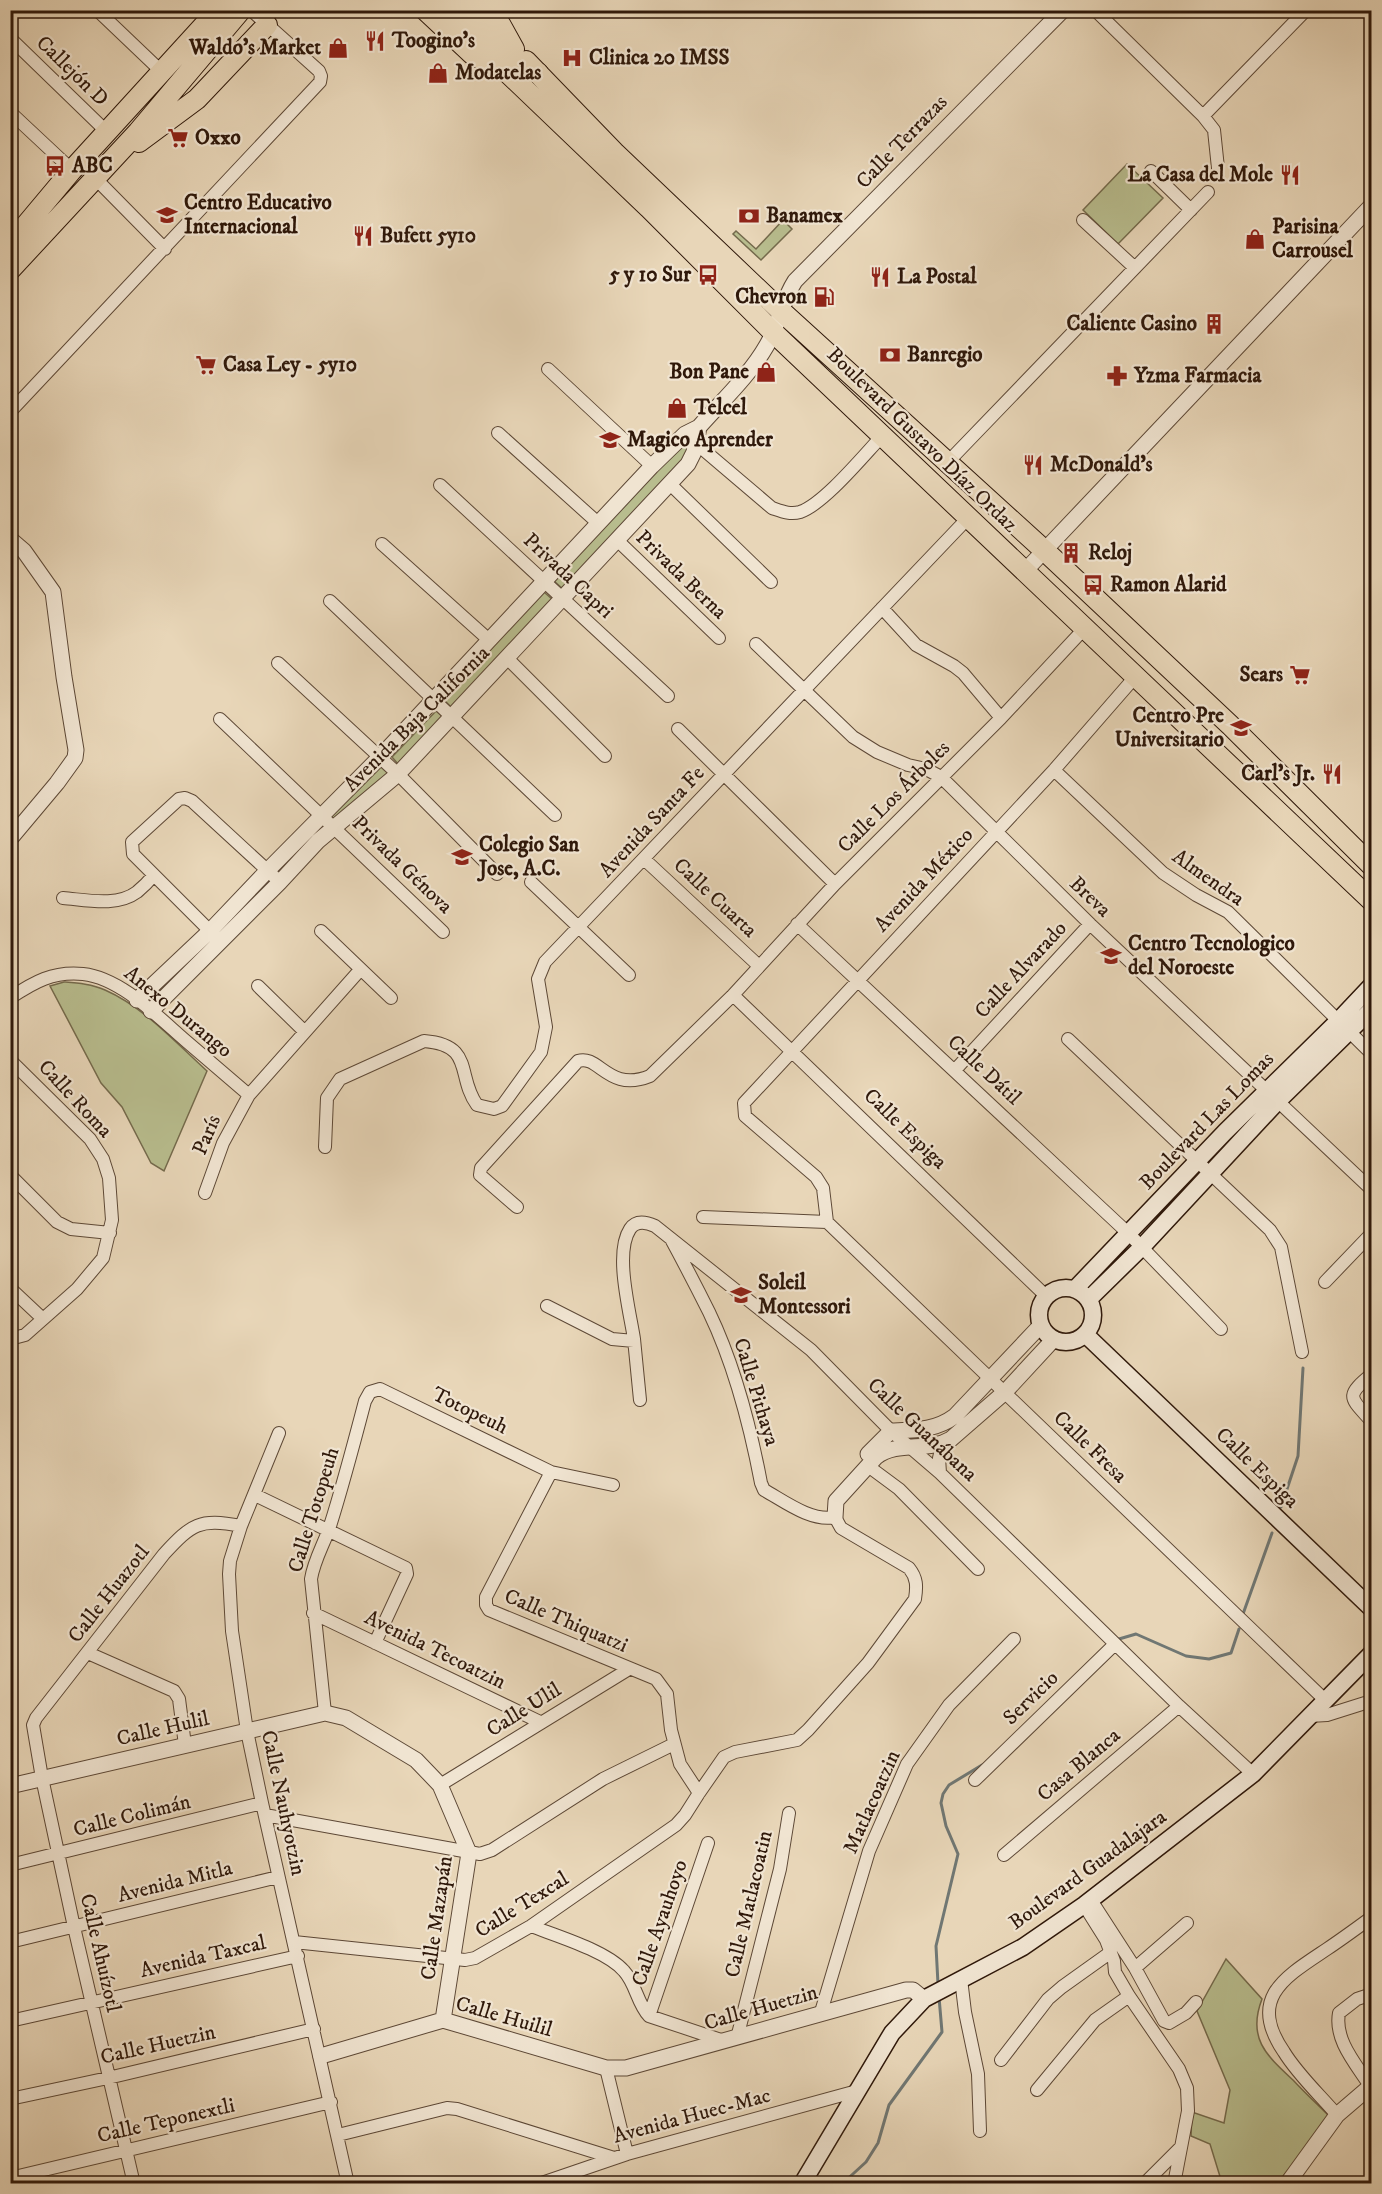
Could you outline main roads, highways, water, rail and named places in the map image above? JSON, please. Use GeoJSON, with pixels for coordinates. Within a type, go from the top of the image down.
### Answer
{"type":"FeatureCollection","features":[{"type":"Feature","properties":{"kind":"main road"},"geometry":{"type":"LineString","coordinates":[[10,270],[30,222],[72,170],[218,10]]}},
{"type":"Feature","properties":{"kind":"main road"},"geometry":{"type":"LineString","coordinates":[[10,279],[19,248],[99,173],[138,132],[241,10]]}},
{"type":"Feature","properties":{"kind":"main road"},"geometry":{"type":"LineString","coordinates":[[425,10],[472,54],[502,70]]}},
{"type":"Feature","properties":{"kind":"main road","name":"Boulevard Gustavo Díaz Ordaz"},"geometry":{"type":"LineString","coordinates":[[474,10],[614,152],[781,311],[1045,550],[1230,725],[1371,866]]}},
{"type":"Feature","properties":{"kind":"main road"},"geometry":{"type":"LineString","coordinates":[[488,10],[499,22],[514,49]]}},
{"type":"Feature","properties":{"kind":"main road"},"geometry":{"type":"LineString","coordinates":[[450,13],[511,61],[523,69],[538,73]]}},
{"type":"Feature","properties":{"kind":"main road","name":"Boulevard Gustavo Díaz Ordaz"},"geometry":{"type":"LineString","coordinates":[[450,13],[502,70],[648,208],[774,333],[1371,901]]}},
{"type":"Feature","properties":{"kind":"main road"},"geometry":{"type":"LineString","coordinates":[[99,173],[197,99],[267,25]]}},
{"type":"Feature","properties":{"kind":"main road"},"geometry":{"type":"LineString","coordinates":[[10,229],[30,222]]}},
{"type":"Feature","properties":{"kind":"main road","name":"Boulevard Las Lomas"},"geometry":{"type":"LineString","coordinates":[[1344,1027],[1371,985]]}},
{"type":"Feature","properties":{"kind":"main road","name":"Boulevard Las Lomas"},"geometry":{"type":"LineString","coordinates":[[1075,1289],[1198,1162],[1272,1097],[1344,1027],[1371,1009]]}},
{"type":"Feature","properties":{"kind":"main road","name":"Boulevard Las Lomas"},"geometry":{"type":"LineString","coordinates":[[1089,1299],[1142,1247],[1211,1173],[1272,1097]]}},
{"type":"Feature","properties":{"kind":"main road"},"geometry":{"type":"LineString","coordinates":[[1065,1287],[1075,1289],[1089,1299],[1093,1308],[1094,1318],[1091,1327],[1085,1335],[1076,1340],[1065,1342],[1054,1339],[1041,1325],[1039,1315],[1041,1305],[1046,1296],[1054,1290],[1065,1287]]}},
{"type":"Feature","properties":{"kind":"main road","name":"Calle Espiga"},"geometry":{"type":"LineString","coordinates":[[1085,1335],[1371,1609]]}},
{"type":"Feature","properties":{"kind":"main road","name":"Boulevard Guadalajara"},"geometry":{"type":"LineString","coordinates":[[802,2184],[892,2033],[928,1997],[1023,1947],[1087,1903],[1253,1774],[1371,1653]]}},
{"type":"Feature","properties":{"kind":"waterway"},"geometry":{"type":"LineString","coordinates":[[1281,1507],[1298,1456],[1303,1368]]}},
{"type":"Feature","properties":{"kind":"waterway"},"geometry":{"type":"LineString","coordinates":[[1243,1614],[1272,1533]]}},
{"type":"Feature","properties":{"kind":"waterway"},"geometry":{"type":"LineString","coordinates":[[1119,1639],[1136,1634],[1186,1656],[1209,1659],[1231,1653],[1239,1629]]}},
{"type":"Feature","properties":{"kind":"waterway"},"geometry":{"type":"LineString","coordinates":[[938,1984],[936,1946],[958,1854],[946,1826],[941,1803],[943,1794],[949,1785],[982,1765]]}},
{"type":"Feature","properties":{"kind":"waterway"},"geometry":{"type":"LineString","coordinates":[[842,2184],[866,2162],[878,2143],[889,2105],[942,2032],[939,1997]]}},
{"type":"Feature","properties":{"kind":"place","name":"Toogino's"},"geometry":{"type":"Point","coordinates":[375,41]}},
{"type":"Feature","properties":{"kind":"place","name":"Waldo's Market"},"geometry":{"type":"Point","coordinates":[338,48]}},
{"type":"Feature","properties":{"kind":"place","name":"Clinica 20 IMSS"},"geometry":{"type":"Point","coordinates":[572,58]}},
{"type":"Feature","properties":{"kind":"place","name":"Modatelas"},"geometry":{"type":"Point","coordinates":[438,73]}},
{"type":"Feature","properties":{"kind":"place","name":"Oxxo"},"geometry":{"type":"Point","coordinates":[178,138]}},
{"type":"Feature","properties":{"kind":"place","name":"ABC"},"geometry":{"type":"Point","coordinates":[55,166]}},
{"type":"Feature","properties":{"kind":"place","name":"La Casa del Mole"},"geometry":{"type":"Point","coordinates":[1290,175]}},
{"type":"Feature","properties":{"kind":"place","name":"Centro Educativo Internacional"},"geometry":{"type":"Point","coordinates":[167,215]}},
{"type":"Feature","properties":{"kind":"place","name":"Banamex"},"geometry":{"type":"Point","coordinates":[749,216]}},
{"type":"Feature","properties":{"kind":"place","name":"Bufett 5y10"},"geometry":{"type":"Point","coordinates":[363,236]}},
{"type":"Feature","properties":{"kind":"place","name":"Parisina Carrousel"},"geometry":{"type":"Point","coordinates":[1255,239]}},
{"type":"Feature","properties":{"kind":"place","name":"5 y 10 Sur"},"geometry":{"type":"Point","coordinates":[708,275]}},
{"type":"Feature","properties":{"kind":"place","name":"La Postal"},"geometry":{"type":"Point","coordinates":[880,277]}},
{"type":"Feature","properties":{"kind":"place","name":"Chevron"},"geometry":{"type":"Point","coordinates":[824,297]}},
{"type":"Feature","properties":{"kind":"place","name":"Caliente Casino"},"geometry":{"type":"Point","coordinates":[1214,324]}},
{"type":"Feature","properties":{"kind":"place","name":"Banregio"},"geometry":{"type":"Point","coordinates":[890,355]}},
{"type":"Feature","properties":{"kind":"place","name":"Casa Ley - 5y10"},"geometry":{"type":"Point","coordinates":[206,365]}},
{"type":"Feature","properties":{"kind":"place","name":"Bon Pane"},"geometry":{"type":"Point","coordinates":[766,372]}},
{"type":"Feature","properties":{"kind":"place","name":"Yzma Farmacia"},"geometry":{"type":"Point","coordinates":[1117,376]}},
{"type":"Feature","properties":{"kind":"place","name":"Telcel"},"geometry":{"type":"Point","coordinates":[677,408]}},
{"type":"Feature","properties":{"kind":"place","name":"Magico Aprender"},"geometry":{"type":"Point","coordinates":[610,440]}},
{"type":"Feature","properties":{"kind":"place","name":"McDonald's"},"geometry":{"type":"Point","coordinates":[1033,465]}},
{"type":"Feature","properties":{"kind":"place","name":"Reloj"},"geometry":{"type":"Point","coordinates":[1071,553]}},
{"type":"Feature","properties":{"kind":"place","name":"Ramon Alarid"},"geometry":{"type":"Point","coordinates":[1093,585]}},
{"type":"Feature","properties":{"kind":"place","name":"Sears"},"geometry":{"type":"Point","coordinates":[1300,675]}},
{"type":"Feature","properties":{"kind":"place","name":"Centro Pre Universitario"},"geometry":{"type":"Point","coordinates":[1241,728]}},
{"type":"Feature","properties":{"kind":"place","name":"Carl's Jr."},"geometry":{"type":"Point","coordinates":[1332,774]}},
{"type":"Feature","properties":{"kind":"place","name":"Colegio San Jose, A.C."},"geometry":{"type":"Point","coordinates":[462,857]}},
{"type":"Feature","properties":{"kind":"place","name":"Centro Tecnologico del Noroeste"},"geometry":{"type":"Point","coordinates":[1111,956]}},
{"type":"Feature","properties":{"kind":"place","name":"Soleil Montessori"},"geometry":{"type":"Point","coordinates":[741,1295]}}]}
